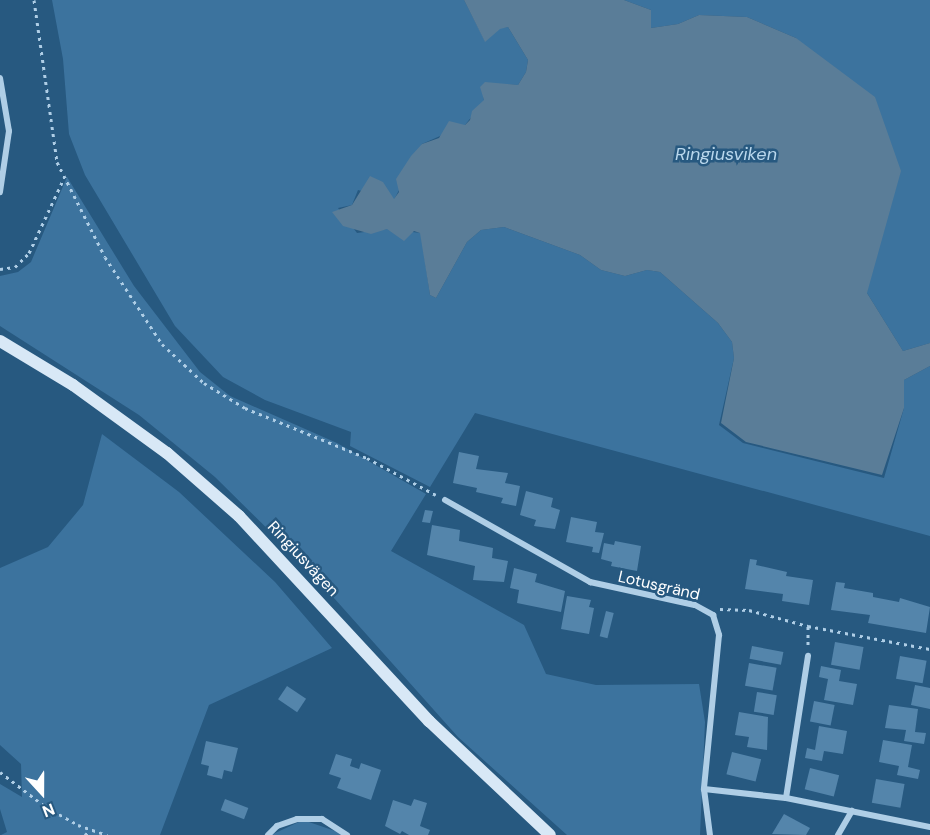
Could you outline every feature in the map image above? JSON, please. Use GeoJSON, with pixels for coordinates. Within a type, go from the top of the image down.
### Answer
{"type":"FeatureCollection","features":[{"type":"Feature","properties":{"kind":"street"},"geometry":{"type":"LineString","coordinates":[[0,78],[9,131],[0,192]]}},
{"type":"Feature","properties":{"kind":"street","name":"Ringiusvägen"},"geometry":{"type":"LineString","coordinates":[[0,341],[73,385],[167,453],[239,516],[429,720],[550,835]]}},
{"type":"Feature","properties":{"kind":"street","name":"Lotusgränd"},"geometry":{"type":"LineString","coordinates":[[445,500],[590,582],[695,604],[713,615],[719,635],[704,789],[711,835]]}},
{"type":"Feature","properties":{"kind":"street"},"geometry":{"type":"LineString","coordinates":[[786,798],[808,656]]}},
{"type":"Feature","properties":{"kind":"street"},"geometry":{"type":"LineString","coordinates":[[704,789],[786,798],[930,826]]}},
{"type":"Feature","properties":{"kind":"street"},"geometry":{"type":"LineString","coordinates":[[838,835],[852,812]]}},
{"type":"Feature","properties":{"kind":"street"},"geometry":{"type":"LineString","coordinates":[[268,835],[277,826],[297,819],[322,819],[348,835]]}},
{"type":"Feature","properties":{"kind":"path"},"geometry":{"type":"LineString","coordinates":[[34,0],[51,132],[64,178],[132,302],[162,344],[186,368],[245,408],[367,458],[445,500]]}},
{"type":"Feature","properties":{"kind":"path"},"geometry":{"type":"LineString","coordinates":[[0,269],[15,267],[29,253],[64,178]]}},
{"type":"Feature","properties":{"kind":"path"},"geometry":{"type":"LineString","coordinates":[[705,610],[749,610],[808,626],[930,649]]}},
{"type":"Feature","properties":{"kind":"path"},"geometry":{"type":"LineString","coordinates":[[808,626],[808,656]]}},
{"type":"Feature","properties":{"kind":"path"},"geometry":{"type":"LineString","coordinates":[[0,772],[46,807],[90,830],[107,835]]}},
{"type":"Feature","properties":{"kind":"path"},"geometry":{"type":"LineString","coordinates":[[85,835],[90,830]]}},
{"type":"Feature","properties":{"kind":"shaded area"},"geometry":{"type":"Polygon","coordinates":[[[52,0],[464,0],[485,41],[500,28],[508,27],[528,60],[526,72],[518,85],[499,84],[483,91],[484,101],[465,125],[422,144],[394,200],[358,190],[352,205],[338,208],[357,233],[387,229],[421,233],[430,295],[436,298],[467,242],[481,230],[504,227],[580,255],[601,270],[625,276],[647,270],[660,272],[718,323],[732,342],[734,358],[719,425],[743,443],[884,478],[904,408],[904,380],[930,366],[930,536],[475,413],[430,487],[350,446],[351,432],[265,400],[223,377],[175,326],[85,175],[69,134],[63,59],[52,0]]]}},
{"type":"Feature","properties":{"kind":"shaded area"},"geometry":{"type":"Polygon","coordinates":[[[624,0],[930,0],[930,343],[903,351],[867,293],[796,38],[747,17],[699,15],[678,24],[651,28],[651,10],[624,0]]]}},
{"type":"Feature","properties":{"kind":"shaded area"},"geometry":{"type":"Polygon","coordinates":[[[67,177],[134,286],[200,372],[230,396],[337,443],[426,494],[391,551],[524,625],[546,674],[596,685],[699,684],[705,722],[700,835],[567,835],[458,737],[309,570],[215,477],[139,415],[0,326],[0,276],[18,272],[31,262],[67,177]]]}},
{"type":"Feature","properties":{"kind":"shaded area"},"geometry":{"type":"Polygon","coordinates":[[[102,434],[179,492],[275,582],[332,648],[209,705],[160,835],[1,835],[7,832],[0,809],[0,784],[22,797],[21,764],[0,745],[0,568],[48,547],[83,505],[102,434]]]}},
{"type":"Feature","properties":{"kind":"shaded area"},"geometry":{"type":"Polygon","coordinates":[[[303,820],[341,833],[343,835],[271,835],[303,820]]]}},
{"type":"Feature","properties":{"kind":"water","name":"Ringiusviken"},"geometry":{"type":"Polygon","coordinates":[[[464,0],[624,0],[651,10],[651,28],[678,24],[699,15],[747,17],[796,38],[875,97],[901,171],[867,293],[903,351],[930,343],[930,366],[904,380],[904,408],[882,475],[746,442],[721,423],[734,358],[732,342],[718,323],[660,272],[647,270],[625,276],[601,270],[580,255],[504,227],[481,230],[467,242],[436,298],[430,295],[420,233],[414,231],[404,241],[387,229],[371,234],[343,226],[332,212],[352,205],[370,176],[383,182],[394,199],[399,192],[396,179],[411,156],[422,144],[439,138],[449,121],[465,125],[470,120],[472,111],[484,100],[480,87],[485,82],[518,85],[526,72],[528,60],[508,27],[500,29],[485,42],[464,0]]]}},
{"type":"Feature","properties":{"kind":"building"},"geometry":{"type":"Polygon","coordinates":[[[459,452],[479,456],[476,469],[508,473],[505,483],[520,486],[516,506],[501,503],[503,498],[476,492],[477,488],[453,483],[459,452]]]}},
{"type":"Feature","properties":{"kind":"building"},"geometry":{"type":"Polygon","coordinates":[[[526,491],[553,498],[551,507],[560,510],[555,529],[534,526],[536,520],[520,515],[526,491]]]}},
{"type":"Feature","properties":{"kind":"building"},"geometry":{"type":"Polygon","coordinates":[[[425,510],[433,511],[430,523],[422,522],[425,510]]]}},
{"type":"Feature","properties":{"kind":"building"},"geometry":{"type":"Polygon","coordinates":[[[571,517],[597,522],[595,532],[604,533],[599,553],[592,552],[593,547],[566,542],[571,517]]]}},
{"type":"Feature","properties":{"kind":"building"},"geometry":{"type":"Polygon","coordinates":[[[432,525],[460,530],[459,541],[493,548],[492,558],[508,561],[504,582],[473,580],[475,566],[427,555],[432,525]]]}},
{"type":"Feature","properties":{"kind":"building"},"geometry":{"type":"Polygon","coordinates":[[[615,541],[641,546],[637,571],[611,566],[612,562],[601,559],[604,543],[614,545],[615,541]]]}},
{"type":"Feature","properties":{"kind":"building"},"geometry":{"type":"Polygon","coordinates":[[[750,559],[757,560],[756,565],[787,572],[786,576],[813,580],[809,605],[782,601],[783,594],[745,589],[750,559]]]}},
{"type":"Feature","properties":{"kind":"building"},"geometry":{"type":"Polygon","coordinates":[[[514,568],[537,574],[535,582],[565,591],[561,612],[517,603],[519,590],[510,588],[514,568]]]}},
{"type":"Feature","properties":{"kind":"building"},"geometry":{"type":"Polygon","coordinates":[[[836,582],[845,583],[844,588],[873,593],[873,597],[899,602],[900,598],[930,607],[926,633],[868,623],[870,615],[831,610],[836,582]]]}},
{"type":"Feature","properties":{"kind":"building"},"geometry":{"type":"Polygon","coordinates":[[[567,596],[591,600],[589,607],[594,608],[589,634],[561,629],[567,596]]]}},
{"type":"Feature","properties":{"kind":"building"},"geometry":{"type":"Polygon","coordinates":[[[606,611],[614,613],[607,638],[600,636],[606,611]]]}},
{"type":"Feature","properties":{"kind":"building"},"geometry":{"type":"Polygon","coordinates":[[[835,642],[864,647],[860,670],[831,665],[835,642]]]}},
{"type":"Feature","properties":{"kind":"building"},"geometry":{"type":"Polygon","coordinates":[[[752,646],[783,652],[781,665],[750,659],[752,646]]]}},
{"type":"Feature","properties":{"kind":"building"},"geometry":{"type":"Polygon","coordinates":[[[900,656],[927,661],[923,683],[896,679],[900,656]]]}},
{"type":"Feature","properties":{"kind":"building"},"geometry":{"type":"Polygon","coordinates":[[[749,663],[777,668],[773,691],[745,686],[749,663]]]}},
{"type":"Feature","properties":{"kind":"building"},"geometry":{"type":"Polygon","coordinates":[[[821,666],[841,670],[839,681],[857,684],[853,705],[824,700],[828,679],[819,677],[821,666]]]}},
{"type":"Feature","properties":{"kind":"building"},"geometry":{"type":"Polygon","coordinates":[[[915,685],[930,688],[930,709],[911,705],[915,685]]]}},
{"type":"Feature","properties":{"kind":"building"},"geometry":{"type":"Polygon","coordinates":[[[287,686],[306,699],[297,712],[278,699],[287,686]]]}},
{"type":"Feature","properties":{"kind":"building"},"geometry":{"type":"Polygon","coordinates":[[[757,692],[777,695],[774,715],[754,712],[757,692]]]}},
{"type":"Feature","properties":{"kind":"building"},"geometry":{"type":"Polygon","coordinates":[[[814,701],[835,705],[831,726],[810,722],[814,701]]]}},
{"type":"Feature","properties":{"kind":"building"},"geometry":{"type":"Polygon","coordinates":[[[889,705],[918,709],[915,732],[926,733],[924,744],[904,741],[906,730],[885,728],[889,705]]]}},
{"type":"Feature","properties":{"kind":"building"},"geometry":{"type":"Polygon","coordinates":[[[739,712],[768,717],[767,750],[747,747],[749,737],[735,735],[739,712]]]}},
{"type":"Feature","properties":{"kind":"building"},"geometry":{"type":"Polygon","coordinates":[[[819,726],[847,731],[843,754],[824,751],[822,761],[805,758],[807,748],[815,750],[819,726]]]}},
{"type":"Feature","properties":{"kind":"building"},"geometry":{"type":"Polygon","coordinates":[[[883,740],[912,745],[908,767],[920,770],[918,779],[897,775],[899,766],[879,762],[883,740]]]}},
{"type":"Feature","properties":{"kind":"building"},"geometry":{"type":"Polygon","coordinates":[[[206,741],[238,748],[232,772],[224,770],[222,779],[207,775],[209,766],[201,764],[206,741]]]}},
{"type":"Feature","properties":{"kind":"building"},"geometry":{"type":"Polygon","coordinates":[[[732,752],[761,759],[756,782],[726,774],[732,752]]]}},
{"type":"Feature","properties":{"kind":"building"},"geometry":{"type":"Polygon","coordinates":[[[336,754],[352,759],[350,766],[359,769],[361,763],[381,770],[371,800],[337,788],[341,778],[329,774],[336,754]]]}},
{"type":"Feature","properties":{"kind":"building"},"geometry":{"type":"Polygon","coordinates":[[[810,768],[839,775],[834,797],[805,789],[810,768]]]}},
{"type":"Feature","properties":{"kind":"building"},"geometry":{"type":"Polygon","coordinates":[[[876,779],[905,784],[900,808],[872,803],[876,779]]]}},
{"type":"Feature","properties":{"kind":"building"},"geometry":{"type":"Polygon","coordinates":[[[225,799],[248,808],[244,819],[221,810],[225,799]]]}},
{"type":"Feature","properties":{"kind":"building"},"geometry":{"type":"Polygon","coordinates":[[[414,799],[427,803],[420,826],[430,830],[428,835],[409,835],[402,831],[400,834],[385,826],[393,800],[411,806],[414,799]]]}},
{"type":"Feature","properties":{"kind":"building"},"geometry":{"type":"Polygon","coordinates":[[[784,814],[810,828],[806,835],[772,834],[784,814]]]}}]}
